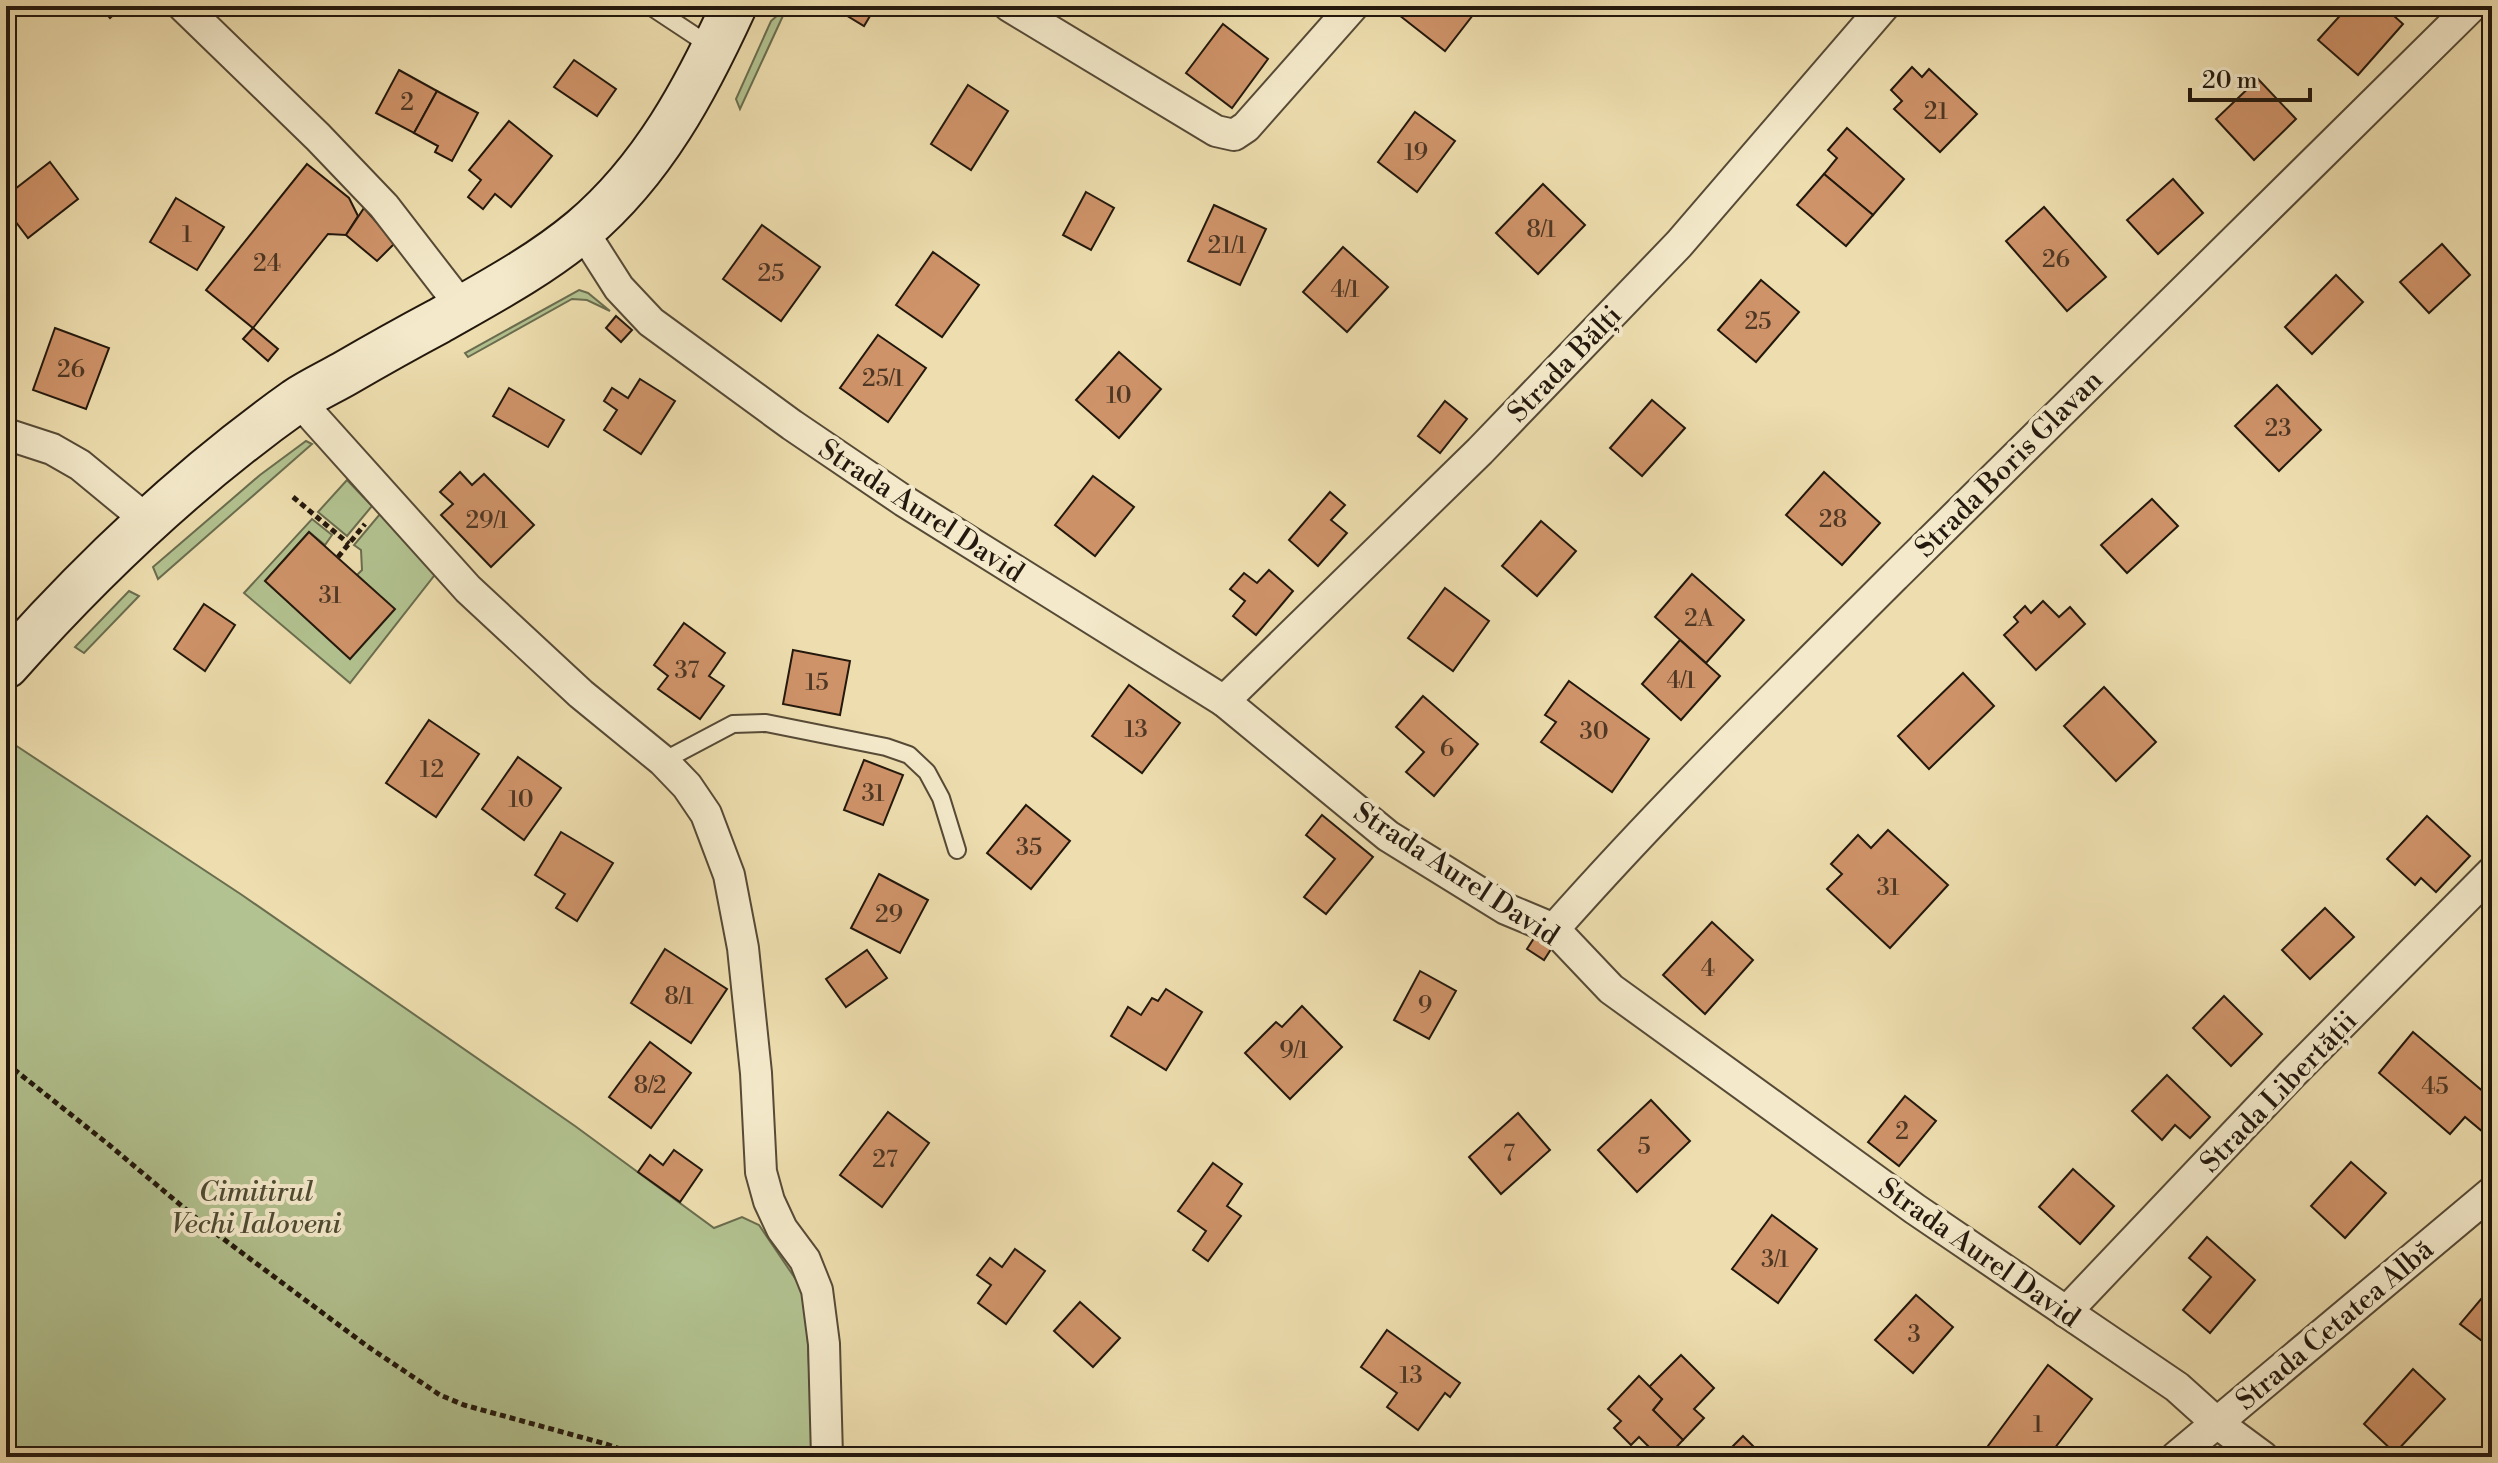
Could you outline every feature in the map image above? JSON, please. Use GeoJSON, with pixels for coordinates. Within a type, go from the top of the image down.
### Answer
{"type":"FeatureCollection","features":[{"type":"Feature","properties":{"kind":"main road"},"geometry":{"type":"LineString","coordinates":[[6,666],[94,571],[148,521],[298,400],[522,273],[582,230],[631,181],[665,136],[734,6]]}},
{"type":"Feature","properties":{"kind":"street"},"geometry":{"type":"LineString","coordinates":[[183,6],[384,206],[462,307]]}},
{"type":"Feature","properties":{"kind":"street"},"geometry":{"type":"LineString","coordinates":[[1009,6],[1216,131],[1234,135],[1246,127],[1353,6]]}},
{"type":"Feature","properties":{"kind":"street","name":"Strada Bălți"},"geometry":{"type":"LineString","coordinates":[[1224,701],[1480,451],[1668,255],[1884,6]]}},
{"type":"Feature","properties":{"kind":"street","name":"Strada Boris Glavan"},"geometry":{"type":"LineString","coordinates":[[1554,929],[1603,874],[1827,644],[2093,377],[2472,6]]}},
{"type":"Feature","properties":{"kind":"street","name":"Strada Aurel David"},"geometry":{"type":"LineString","coordinates":[[582,230],[619,288],[651,322],[792,425],[904,501],[1224,701],[1388,836],[1506,909],[1554,929],[1611,989],[1915,1209],[2177,1387],[2217,1423],[2263,1457]]}},
{"type":"Feature","properties":{"kind":"street"},"geometry":{"type":"LineString","coordinates":[[298,400],[468,589],[581,694],[663,761],[687,786],[706,814],[729,875],[746,979],[756,1073],[761,1172],[769,1201],[782,1229],[805,1260],[817,1290],[824,1344],[827,1457]]}},
{"type":"Feature","properties":{"kind":"street"},"geometry":{"type":"LineString","coordinates":[[6,434],[52,449],[80,465],[148,521]]}},
{"type":"Feature","properties":{"kind":"street","name":"Strada Libertății"},"geometry":{"type":"LineString","coordinates":[[2066,1312],[2292,1074],[2492,872]]}},
{"type":"Feature","properties":{"kind":"street","name":"Strada Cetatea Albă"},"geometry":{"type":"LineString","coordinates":[[2176,1457],[2492,1192]]}},
{"type":"Feature","properties":{"kind":"lane"},"geometry":{"type":"LineString","coordinates":[[650,6],[714,48]]}},
{"type":"Feature","properties":{"kind":"lane"},"geometry":{"type":"LineString","coordinates":[[663,761],[733,724],[766,723],[886,747],[909,755],[927,772],[941,798],[957,850]]}},
{"type":"Feature","properties":{"kind":"path"},"geometry":{"type":"LineString","coordinates":[[293,497],[349,544]]}},
{"type":"Feature","properties":{"kind":"path"},"geometry":{"type":"LineString","coordinates":[[6,1063],[202,1223],[367,1346],[440,1395],[464,1405],[642,1457]]}},
{"type":"Feature","properties":{"kind":"green space"},"geometry":{"type":"Polygon","coordinates":[[[787,7],[740,109],[736,99],[771,21],[787,7]]]}},
{"type":"Feature","properties":{"kind":"green space"},"geometry":{"type":"Polygon","coordinates":[[[579,290],[588,293],[610,311],[587,300],[572,299],[468,357],[465,353],[579,290]]]}},
{"type":"Feature","properties":{"kind":"green space"},"geometry":{"type":"Polygon","coordinates":[[[306,441],[312,444],[158,579],[153,567],[260,475],[306,441]]]}},
{"type":"Feature","properties":{"kind":"green space"},"geometry":{"type":"Polygon","coordinates":[[[347,480],[372,506],[347,536],[318,512],[347,480]]]}},
{"type":"Feature","properties":{"kind":"green space"},"geometry":{"type":"Polygon","coordinates":[[[380,514],[437,572],[350,683],[244,593],[312,519],[332,535],[325,545],[309,532],[265,581],[350,658],[394,609],[357,575],[362,570],[361,550],[354,545],[380,514]]]}},
{"type":"Feature","properties":{"kind":"green space"},"geometry":{"type":"Polygon","coordinates":[[[129,591],[139,596],[84,653],[75,647],[129,591]]]}},
{"type":"Feature","properties":{"kind":"green space","name":"Cimitirul Vechi Ialoveni"},"geometry":{"type":"Polygon","coordinates":[[[6,739],[242,895],[575,1126],[714,1228],[742,1217],[759,1225],[803,1290],[813,1457],[6,1457],[6,739]]]}},
{"type":"Feature","properties":{"kind":"building"},"geometry":{"type":"Polygon","coordinates":[[[100,6],[123,6],[110,18],[100,6]]]}},
{"type":"Feature","properties":{"kind":"building"},"geometry":{"type":"Polygon","coordinates":[[[409,6],[434,6],[429,16],[409,6]]]}},
{"type":"Feature","properties":{"kind":"building"},"geometry":{"type":"Polygon","coordinates":[[[831,6],[876,6],[864,26],[831,6]]]}},
{"type":"Feature","properties":{"kind":"building"},"geometry":{"type":"Polygon","coordinates":[[[1462,6],[1473,15],[1445,51],[1390,8],[1462,6]]]}},
{"type":"Feature","properties":{"kind":"building"},"geometry":{"type":"Polygon","coordinates":[[[2344,6],[2383,6],[2403,24],[2358,75],[2318,40],[2347,8],[2344,6]]]}},
{"type":"Feature","properties":{"kind":"building"},"geometry":{"type":"Polygon","coordinates":[[[1223,24],[1268,59],[1232,108],[1186,73],[1223,24]]]}},
{"type":"Feature","properties":{"kind":"building"},"geometry":{"type":"Polygon","coordinates":[[[574,60],[616,89],[597,116],[554,87],[574,60]]]}},
{"type":"Feature","properties":{"kind":"building"},"geometry":{"type":"Polygon","coordinates":[[[1912,67],[1922,77],[1929,69],[1977,114],[1940,152],[1894,109],[1902,101],[1891,90],[1912,67]]]}},
{"type":"Feature","properties":{"kind":"building"},"geometry":{"type":"Polygon","coordinates":[[[399,70],[437,91],[414,133],[376,113],[399,70]]]}},
{"type":"Feature","properties":{"kind":"building"},"geometry":{"type":"Polygon","coordinates":[[[2258,79],[2296,119],[2254,160],[2216,119],[2258,79]]]}},
{"type":"Feature","properties":{"kind":"building"},"geometry":{"type":"Polygon","coordinates":[[[968,85],[1008,111],[971,170],[931,144],[968,85]]]}},
{"type":"Feature","properties":{"kind":"building"},"geometry":{"type":"Polygon","coordinates":[[[437,91],[478,113],[452,161],[435,152],[438,146],[414,133],[437,91]]]}},
{"type":"Feature","properties":{"kind":"building"},"geometry":{"type":"Polygon","coordinates":[[[1415,112],[1455,141],[1417,192],[1378,162],[1415,112]]]}},
{"type":"Feature","properties":{"kind":"building"},"geometry":{"type":"Polygon","coordinates":[[[509,121],[552,156],[511,207],[495,194],[483,209],[468,197],[481,180],[469,170],[509,121]]]}},
{"type":"Feature","properties":{"kind":"building"},"geometry":{"type":"Polygon","coordinates":[[[1847,128],[1904,179],[1873,215],[1824,174],[1837,158],[1828,150],[1847,128]]]}},
{"type":"Feature","properties":{"kind":"building"},"geometry":{"type":"Polygon","coordinates":[[[50,162],[78,199],[28,238],[6,209],[6,196],[50,162]]]}},
{"type":"Feature","properties":{"kind":"building"},"geometry":{"type":"Polygon","coordinates":[[[307,164],[349,198],[358,216],[346,235],[328,234],[253,328],[206,290],[307,164]]]}},
{"type":"Feature","properties":{"kind":"building"},"geometry":{"type":"Polygon","coordinates":[[[1824,174],[1873,215],[1846,246],[1797,205],[1824,174]]]}},
{"type":"Feature","properties":{"kind":"building"},"geometry":{"type":"Polygon","coordinates":[[[2173,179],[2203,213],[2158,254],[2127,220],[2173,179]]]}},
{"type":"Feature","properties":{"kind":"building"},"geometry":{"type":"Polygon","coordinates":[[[1543,184],[1585,225],[1538,274],[1496,233],[1543,184]]]}},
{"type":"Feature","properties":{"kind":"building"},"geometry":{"type":"Polygon","coordinates":[[[1086,192],[1114,208],[1091,250],[1063,235],[1086,192]]]}},
{"type":"Feature","properties":{"kind":"building"},"geometry":{"type":"Polygon","coordinates":[[[176,198],[224,227],[197,270],[150,242],[176,198]]]}},
{"type":"Feature","properties":{"kind":"building"},"geometry":{"type":"Polygon","coordinates":[[[1214,205],[1266,229],[1240,285],[1188,261],[1214,205]]]}},
{"type":"Feature","properties":{"kind":"building"},"geometry":{"type":"Polygon","coordinates":[[[2044,207],[2106,277],[2067,311],[2006,241],[2044,207]]]}},
{"type":"Feature","properties":{"kind":"building"},"geometry":{"type":"Polygon","coordinates":[[[364,208],[395,243],[377,261],[346,235],[364,208]]]}},
{"type":"Feature","properties":{"kind":"building"},"geometry":{"type":"Polygon","coordinates":[[[762,225],[820,267],[781,321],[723,279],[762,225]]]}},
{"type":"Feature","properties":{"kind":"building"},"geometry":{"type":"Polygon","coordinates":[[[2442,244],[2470,275],[2429,313],[2400,282],[2442,244]]]}},
{"type":"Feature","properties":{"kind":"building"},"geometry":{"type":"Polygon","coordinates":[[[1343,247],[1388,287],[1347,332],[1303,292],[1343,247]]]}},
{"type":"Feature","properties":{"kind":"building"},"geometry":{"type":"Polygon","coordinates":[[[933,252],[979,285],[942,337],[896,305],[933,252]]]}},
{"type":"Feature","properties":{"kind":"building"},"geometry":{"type":"Polygon","coordinates":[[[2336,275],[2363,302],[2312,354],[2285,327],[2336,275]]]}},
{"type":"Feature","properties":{"kind":"building"},"geometry":{"type":"Polygon","coordinates":[[[1761,280],[1799,312],[1756,362],[1718,330],[1761,280]]]}},
{"type":"Feature","properties":{"kind":"building"},"geometry":{"type":"Polygon","coordinates":[[[616,316],[632,330],[621,342],[606,328],[616,316]]]}},
{"type":"Feature","properties":{"kind":"building"},"geometry":{"type":"Polygon","coordinates":[[[55,328],[109,348],[86,409],[33,390],[55,328]]]}},
{"type":"Feature","properties":{"kind":"building"},"geometry":{"type":"Polygon","coordinates":[[[253,328],[278,349],[268,361],[243,339],[253,328]]]}},
{"type":"Feature","properties":{"kind":"building"},"geometry":{"type":"Polygon","coordinates":[[[878,335],[926,368],[888,422],[840,388],[878,335]]]}},
{"type":"Feature","properties":{"kind":"building"},"geometry":{"type":"Polygon","coordinates":[[[1119,352],[1161,389],[1119,438],[1076,400],[1119,352]]]}},
{"type":"Feature","properties":{"kind":"building"},"geometry":{"type":"Polygon","coordinates":[[[640,379],[675,401],[641,454],[604,430],[617,410],[604,401],[612,388],[628,398],[640,379]]]}},
{"type":"Feature","properties":{"kind":"building"},"geometry":{"type":"Polygon","coordinates":[[[2277,385],[2321,430],[2279,471],[2235,426],[2277,385]]]}},
{"type":"Feature","properties":{"kind":"building"},"geometry":{"type":"Polygon","coordinates":[[[509,388],[564,420],[548,447],[493,416],[509,388]]]}},
{"type":"Feature","properties":{"kind":"building"},"geometry":{"type":"Polygon","coordinates":[[[1652,400],[1685,428],[1642,476],[1610,448],[1652,400]]]}},
{"type":"Feature","properties":{"kind":"building"},"geometry":{"type":"Polygon","coordinates":[[[1445,401],[1467,419],[1440,453],[1418,436],[1445,401]]]}},
{"type":"Feature","properties":{"kind":"building"},"geometry":{"type":"Polygon","coordinates":[[[460,472],[472,485],[484,474],[534,525],[491,567],[441,515],[453,504],[440,492],[460,472]]]}},
{"type":"Feature","properties":{"kind":"building"},"geometry":{"type":"Polygon","coordinates":[[[1824,472],[1880,523],[1842,565],[1786,515],[1824,472]]]}},
{"type":"Feature","properties":{"kind":"building"},"geometry":{"type":"Polygon","coordinates":[[[1093,476],[1134,507],[1095,556],[1055,525],[1093,476]]]}},
{"type":"Feature","properties":{"kind":"building"},"geometry":{"type":"Polygon","coordinates":[[[1330,492],[1345,505],[1331,520],[1347,533],[1318,566],[1289,540],[1330,492]]]}},
{"type":"Feature","properties":{"kind":"building"},"geometry":{"type":"Polygon","coordinates":[[[2152,499],[2178,526],[2127,573],[2101,545],[2152,499]]]}},
{"type":"Feature","properties":{"kind":"building"},"geometry":{"type":"Polygon","coordinates":[[[1541,521],[1576,551],[1537,596],[1502,566],[1541,521]]]}},
{"type":"Feature","properties":{"kind":"building"},"geometry":{"type":"Polygon","coordinates":[[[309,532],[395,609],[350,659],[265,581],[309,532]]]}},
{"type":"Feature","properties":{"kind":"building"},"geometry":{"type":"Polygon","coordinates":[[[1269,570],[1293,591],[1256,635],[1233,616],[1245,601],[1230,589],[1244,573],[1257,583],[1269,570]]]}},
{"type":"Feature","properties":{"kind":"building"},"geometry":{"type":"Polygon","coordinates":[[[1692,574],[1744,620],[1706,663],[1655,617],[1692,574]]]}},
{"type":"Feature","properties":{"kind":"building"},"geometry":{"type":"Polygon","coordinates":[[[1445,588],[1489,621],[1453,671],[1408,638],[1445,588]]]}},
{"type":"Feature","properties":{"kind":"building"},"geometry":{"type":"Polygon","coordinates":[[[2043,601],[2059,617],[2070,607],[2085,624],[2036,670],[2004,635],[2018,622],[2014,617],[2025,606],[2031,613],[2043,601]]]}},
{"type":"Feature","properties":{"kind":"building"},"geometry":{"type":"Polygon","coordinates":[[[204,604],[235,625],[205,671],[174,649],[204,604]]]}},
{"type":"Feature","properties":{"kind":"building"},"geometry":{"type":"Polygon","coordinates":[[[684,623],[725,653],[709,676],[724,686],[700,719],[658,689],[668,676],[654,665],[684,623]]]}},
{"type":"Feature","properties":{"kind":"building"},"geometry":{"type":"Polygon","coordinates":[[[1680,640],[1720,676],[1681,720],[1642,684],[1680,640]]]}},
{"type":"Feature","properties":{"kind":"building"},"geometry":{"type":"Polygon","coordinates":[[[793,650],[850,661],[840,715],[783,704],[793,650]]]}},
{"type":"Feature","properties":{"kind":"building"},"geometry":{"type":"Polygon","coordinates":[[[1963,673],[1994,706],[1929,769],[1898,736],[1963,673]]]}},
{"type":"Feature","properties":{"kind":"building"},"geometry":{"type":"Polygon","coordinates":[[[1569,681],[1649,739],[1612,792],[1541,742],[1556,722],[1545,715],[1569,681]]]}},
{"type":"Feature","properties":{"kind":"building"},"geometry":{"type":"Polygon","coordinates":[[[1129,685],[1180,723],[1142,773],[1092,736],[1129,685]]]}},
{"type":"Feature","properties":{"kind":"building"},"geometry":{"type":"Polygon","coordinates":[[[2104,687],[2156,742],[2116,781],[2064,726],[2104,687]]]}},
{"type":"Feature","properties":{"kind":"building"},"geometry":{"type":"Polygon","coordinates":[[[1423,696],[1478,744],[1434,796],[1406,772],[1424,752],[1396,727],[1423,696]]]}},
{"type":"Feature","properties":{"kind":"building"},"geometry":{"type":"Polygon","coordinates":[[[429,720],[479,754],[436,817],[386,783],[429,720]]]}},
{"type":"Feature","properties":{"kind":"building"},"geometry":{"type":"Polygon","coordinates":[[[518,757],[561,788],[524,840],[482,809],[518,757]]]}},
{"type":"Feature","properties":{"kind":"building"},"geometry":{"type":"Polygon","coordinates":[[[864,760],[903,775],[883,825],[844,810],[864,760]]]}},
{"type":"Feature","properties":{"kind":"building"},"geometry":{"type":"Polygon","coordinates":[[[1026,805],[1070,841],[1031,889],[987,853],[1026,805]]]}},
{"type":"Feature","properties":{"kind":"building"},"geometry":{"type":"Polygon","coordinates":[[[1322,815],[1373,857],[1326,914],[1304,897],[1335,859],[1306,835],[1322,815]]]}},
{"type":"Feature","properties":{"kind":"building"},"geometry":{"type":"Polygon","coordinates":[[[2427,816],[2470,856],[2436,892],[2421,878],[2415,885],[2387,859],[2427,816]]]}},
{"type":"Feature","properties":{"kind":"building"},"geometry":{"type":"Polygon","coordinates":[[[1888,830],[1948,885],[1890,948],[1827,889],[1842,874],[1831,864],[1858,835],[1871,848],[1888,830]]]}},
{"type":"Feature","properties":{"kind":"building"},"geometry":{"type":"Polygon","coordinates":[[[561,832],[613,863],[577,921],[556,908],[565,894],[535,875],[561,832]]]}},
{"type":"Feature","properties":{"kind":"building"},"geometry":{"type":"Polygon","coordinates":[[[879,874],[928,900],[900,953],[851,928],[879,874]]]}},
{"type":"Feature","properties":{"kind":"building"},"geometry":{"type":"Polygon","coordinates":[[[2325,908],[2354,937],[2310,979],[2282,950],[2325,908]]]}},
{"type":"Feature","properties":{"kind":"building"},"geometry":{"type":"Polygon","coordinates":[[[1712,922],[1753,960],[1705,1014],[1663,975],[1712,922]]]}},
{"type":"Feature","properties":{"kind":"building"},"geometry":{"type":"Polygon","coordinates":[[[1536,935],[1553,946],[1544,960],[1527,949],[1536,935]]]}},
{"type":"Feature","properties":{"kind":"building"},"geometry":{"type":"Polygon","coordinates":[[[665,949],[727,989],[691,1043],[631,1003],[665,949]]]}},
{"type":"Feature","properties":{"kind":"building"},"geometry":{"type":"Polygon","coordinates":[[[867,950],[887,978],[846,1007],[826,979],[867,950]]]}},
{"type":"Feature","properties":{"kind":"building"},"geometry":{"type":"Polygon","coordinates":[[[1420,971],[1456,991],[1429,1039],[1394,1020],[1420,971]]]}},
{"type":"Feature","properties":{"kind":"building"},"geometry":{"type":"Polygon","coordinates":[[[1166,989],[1202,1012],[1166,1070],[1111,1036],[1128,1007],[1141,1015],[1152,998],[1158,1001],[1166,989]]]}},
{"type":"Feature","properties":{"kind":"building"},"geometry":{"type":"Polygon","coordinates":[[[2224,996],[2262,1034],[2231,1066],[2193,1028],[2224,996]]]}},
{"type":"Feature","properties":{"kind":"building"},"geometry":{"type":"Polygon","coordinates":[[[1302,1006],[1342,1047],[1290,1099],[1245,1053],[1276,1022],[1282,1027],[1302,1006]]]}},
{"type":"Feature","properties":{"kind":"building"},"geometry":{"type":"Polygon","coordinates":[[[2413,1032],[2492,1099],[2492,1121],[2483,1132],[2465,1117],[2450,1134],[2379,1073],[2413,1032]]]}},
{"type":"Feature","properties":{"kind":"building"},"geometry":{"type":"Polygon","coordinates":[[[650,1042],[691,1073],[651,1128],[609,1097],[650,1042]]]}},
{"type":"Feature","properties":{"kind":"building"},"geometry":{"type":"Polygon","coordinates":[[[2167,1075],[2210,1117],[2190,1138],[2175,1125],[2162,1140],[2132,1111],[2167,1075]]]}},
{"type":"Feature","properties":{"kind":"building"},"geometry":{"type":"Polygon","coordinates":[[[1905,1096],[1936,1121],[1899,1166],[1868,1142],[1905,1096]]]}},
{"type":"Feature","properties":{"kind":"building"},"geometry":{"type":"Polygon","coordinates":[[[1651,1100],[1690,1141],[1637,1192],[1598,1150],[1651,1100]]]}},
{"type":"Feature","properties":{"kind":"building"},"geometry":{"type":"Polygon","coordinates":[[[888,1112],[929,1143],[882,1207],[840,1175],[888,1112]]]}},
{"type":"Feature","properties":{"kind":"building"},"geometry":{"type":"Polygon","coordinates":[[[1518,1113],[1550,1150],[1501,1194],[1469,1157],[1518,1113]]]}},
{"type":"Feature","properties":{"kind":"building"},"geometry":{"type":"Polygon","coordinates":[[[674,1150],[702,1170],[680,1202],[638,1172],[650,1155],[663,1165],[674,1150]]]}},
{"type":"Feature","properties":{"kind":"building"},"geometry":{"type":"Polygon","coordinates":[[[2351,1162],[2386,1193],[2345,1238],[2311,1206],[2351,1162]]]}},
{"type":"Feature","properties":{"kind":"building"},"geometry":{"type":"Polygon","coordinates":[[[1213,1163],[1242,1184],[1227,1206],[1241,1216],[1208,1261],[1193,1250],[1206,1231],[1178,1211],[1213,1163]]]}},
{"type":"Feature","properties":{"kind":"building"},"geometry":{"type":"Polygon","coordinates":[[[2073,1169],[2114,1206],[2080,1244],[2039,1207],[2073,1169]]]}},
{"type":"Feature","properties":{"kind":"building"},"geometry":{"type":"Polygon","coordinates":[[[1772,1215],[1817,1249],[1778,1303],[1732,1269],[1772,1215]]]}},
{"type":"Feature","properties":{"kind":"building"},"geometry":{"type":"Polygon","coordinates":[[[2207,1237],[2255,1280],[2210,1333],[2183,1310],[2211,1277],[2189,1258],[2207,1237]]]}},
{"type":"Feature","properties":{"kind":"building"},"geometry":{"type":"Polygon","coordinates":[[[1015,1249],[1045,1271],[1006,1324],[978,1303],[991,1285],[977,1275],[990,1258],[1002,1267],[1015,1249]]]}},
{"type":"Feature","properties":{"kind":"building"},"geometry":{"type":"Polygon","coordinates":[[[2492,1286],[2492,1344],[2490,1347],[2460,1324],[2492,1286]]]}},
{"type":"Feature","properties":{"kind":"building"},"geometry":{"type":"Polygon","coordinates":[[[1916,1295],[1953,1327],[1913,1373],[1875,1340],[1916,1295]]]}},
{"type":"Feature","properties":{"kind":"building"},"geometry":{"type":"Polygon","coordinates":[[[1080,1302],[1120,1338],[1093,1367],[1054,1331],[1080,1302]]]}},
{"type":"Feature","properties":{"kind":"building"},"geometry":{"type":"Polygon","coordinates":[[[1387,1330],[1460,1383],[1450,1397],[1445,1393],[1418,1430],[1387,1407],[1397,1393],[1361,1367],[1387,1330]]]}},
{"type":"Feature","properties":{"kind":"building"},"geometry":{"type":"Polygon","coordinates":[[[1681,1355],[1714,1388],[1694,1409],[1704,1418],[1683,1440],[1653,1410],[1662,1399],[1649,1387],[1681,1355]]]}},
{"type":"Feature","properties":{"kind":"building"},"geometry":{"type":"Polygon","coordinates":[[[2048,1365],[2092,1399],[2048,1457],[1995,1457],[1985,1450],[2048,1365]]]}},
{"type":"Feature","properties":{"kind":"building"},"geometry":{"type":"Polygon","coordinates":[[[2413,1369],[2445,1399],[2395,1453],[2364,1424],[2413,1369]]]}},
{"type":"Feature","properties":{"kind":"building"},"geometry":{"type":"Polygon","coordinates":[[[1639,1376],[1662,1399],[1653,1410],[1683,1440],[1667,1457],[1659,1457],[1639,1437],[1631,1445],[1614,1428],[1621,1421],[1608,1409],[1639,1376]]]}},
{"type":"Feature","properties":{"kind":"building"},"geometry":{"type":"Polygon","coordinates":[[[1743,1436],[1764,1457],[1722,1457],[1743,1436]]]}}]}
